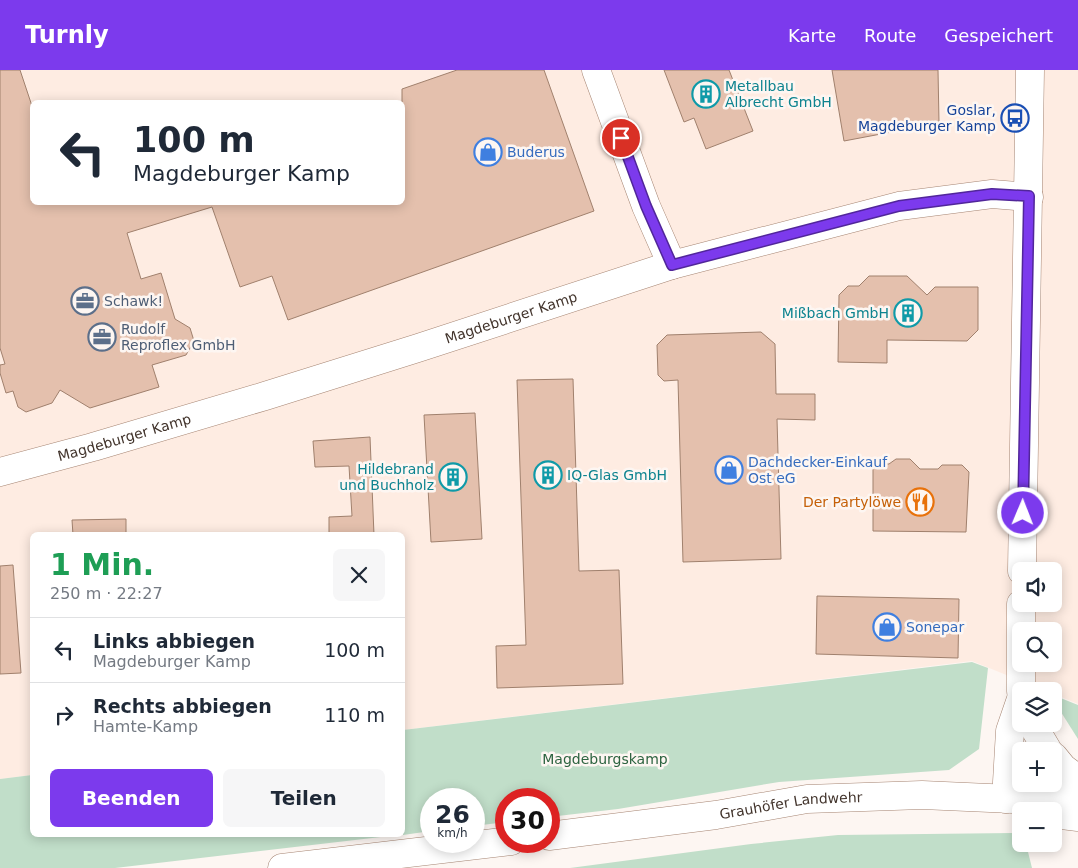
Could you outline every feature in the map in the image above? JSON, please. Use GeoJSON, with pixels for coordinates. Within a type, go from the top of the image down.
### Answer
{"type":"FeatureCollection","features":[{"type":"Feature","properties":{"kind":"street"},"geometry":{"type":"LineString","coordinates":[[596,70],[646,206],[672,265]]}},
{"type":"Feature","properties":{"kind":"street"},"geometry":{"type":"LineString","coordinates":[[1022,562],[1030,70]]}},
{"type":"Feature","properties":{"kind":"street","name":"Magdeburger Kamp"},"geometry":{"type":"LineString","coordinates":[[0,472],[93,447],[265,396],[672,265],[899,206],[992,194],[1029,196]]}},
{"type":"Feature","properties":{"kind":"street"},"geometry":{"type":"LineString","coordinates":[[1021,612],[1021,682]]}},
{"type":"Feature","properties":{"kind":"street"},"geometry":{"type":"LineString","coordinates":[[1006,799],[1010,731],[1012,725]]}},
{"type":"Feature","properties":{"kind":"street"},"geometry":{"type":"LineString","coordinates":[[1062,767],[1078,779]]}},
{"type":"Feature","properties":{"kind":"street","name":"Grauhöfer Landwehr"},"geometry":{"type":"LineString","coordinates":[[560,835],[716,815],[808,799],[922,795],[1043,802],[1058,792],[1078,796]]}},
{"type":"Feature","properties":{"kind":"street","name":"Grauhöfer Landwehr"},"geometry":{"type":"LineString","coordinates":[[1062,810],[1078,817]]}},
{"type":"Feature","properties":{"kind":"street"},"geometry":{"type":"LineString","coordinates":[[282,868],[495,843]]}},
{"type":"Feature","properties":{"kind":"shaded area"},"geometry":{"type":"Polygon","coordinates":[[[0,70],[1078,70],[1078,704],[1062,697],[1062,682],[1024,682],[972,661],[405,730],[405,532],[30,532],[30,775],[0,779],[0,70]]]}},
{"type":"Feature","properties":{"kind":"green space","name":"Magdeburgskamp"},"geometry":{"type":"Polygon","coordinates":[[[972,662],[988,668],[979,749],[949,770],[779,782],[618,809],[560,816],[560,788],[495,788],[495,823],[485,825],[485,788],[420,788],[420,833],[405,835],[405,730],[972,662]]]}},
{"type":"Feature","properties":{"kind":"green space"},"geometry":{"type":"Polygon","coordinates":[[[1062,699],[1078,705],[1078,739],[1062,714],[1062,699]]]}},
{"type":"Feature","properties":{"kind":"green space"},"geometry":{"type":"Polygon","coordinates":[[[30,775],[30,837],[381,837],[115,868],[0,868],[0,779],[30,775]]]}},
{"type":"Feature","properties":{"kind":"green space"},"geometry":{"type":"Polygon","coordinates":[[[1012,833],[1012,852],[1028,852],[1032,868],[570,868],[751,844],[838,835],[1012,833]]]}},
{"type":"Feature","properties":{"kind":"building"},"geometry":{"type":"Polygon","coordinates":[[[0,70],[20,70],[30,100],[30,205],[405,205],[405,100],[402,100],[402,89],[457,70],[544,70],[594,211],[288,320],[272,276],[240,287],[212,207],[127,233],[141,279],[161,273],[175,319],[190,328],[194,341],[186,355],[152,365],[159,387],[90,408],[60,390],[52,403],[26,412],[18,407],[13,391],[6,393],[0,373],[0,365],[5,364],[0,348],[0,70]]]}},
{"type":"Feature","properties":{"kind":"building","name":"Metallbau Albrecht GmbH"},"geometry":{"type":"Polygon","coordinates":[[[664,70],[729,70],[753,131],[706,149],[694,118],[684,122],[664,70]]]}},
{"type":"Feature","properties":{"kind":"building"},"geometry":{"type":"Polygon","coordinates":[[[832,70],[938,70],[939,123],[844,141],[832,70]]]}},
{"type":"Feature","properties":{"kind":"building","name":"Mißbach GmbH"},"geometry":{"type":"Polygon","coordinates":[[[869,276],[907,276],[927,295],[935,287],[978,287],[978,330],[967,341],[887,340],[887,363],[838,362],[839,295],[848,286],[859,286],[869,276]]]}},
{"type":"Feature","properties":{"kind":"building","name":"Dachdecker-Einkauf Ost eG"},"geometry":{"type":"Polygon","coordinates":[[[761,332],[775,344],[776,394],[815,394],[815,420],[777,419],[781,559],[683,562],[678,380],[664,381],[658,375],[657,345],[667,335],[761,332]]]}},
{"type":"Feature","properties":{"kind":"building","name":"IQ-Glas GmbH"},"geometry":{"type":"Polygon","coordinates":[[[573,379],[579,571],[619,570],[623,684],[497,688],[496,646],[526,645],[517,380],[573,379]]]}},
{"type":"Feature","properties":{"kind":"building","name":"Hildebrand und Buchholz"},"geometry":{"type":"Polygon","coordinates":[[[475,413],[482,539],[431,542],[424,415],[475,413]]]}},
{"type":"Feature","properties":{"kind":"building"},"geometry":{"type":"Polygon","coordinates":[[[370,437],[374,532],[329,532],[329,517],[352,516],[349,466],[315,467],[313,441],[370,437]]]}},
{"type":"Feature","properties":{"kind":"building","name":"Der Partylöwe"},"geometry":{"type":"Polygon","coordinates":[[[896,459],[910,459],[920,469],[938,469],[942,465],[962,465],[969,472],[966,532],[873,531],[873,464],[889,464],[896,459]]]}},
{"type":"Feature","properties":{"kind":"building"},"geometry":{"type":"Polygon","coordinates":[[[126,519],[126,532],[73,532],[72,520],[126,519]]]}},
{"type":"Feature","properties":{"kind":"building"},"geometry":{"type":"Polygon","coordinates":[[[13,565],[21,673],[0,674],[0,566],[13,565]]]}},
{"type":"Feature","properties":{"kind":"building"},"geometry":{"type":"Polygon","coordinates":[[[817,596],[959,599],[958,658],[816,654],[817,596]]]}},
{"type":"Feature","properties":{"kind":"place","name":"Metallbau Albrecht GmbH"},"geometry":{"type":"Point","coordinates":[706,94]}},
{"type":"Feature","properties":{"kind":"place","name":"Goslar, Magdeburger Kamp"},"geometry":{"type":"Point","coordinates":[1015,118]}},
{"type":"Feature","properties":{"kind":"place","name":"Buderus"},"geometry":{"type":"Point","coordinates":[488,152]}},
{"type":"Feature","properties":{"kind":"place","name":"Schawk!"},"geometry":{"type":"Point","coordinates":[85,301]}},
{"type":"Feature","properties":{"kind":"place","name":"Mißbach GmbH"},"geometry":{"type":"Point","coordinates":[908,313]}},
{"type":"Feature","properties":{"kind":"place","name":"Rudolf Reproflex GmbH"},"geometry":{"type":"Point","coordinates":[102,337]}},
{"type":"Feature","properties":{"kind":"place","name":"Dachdecker-Einkauf Ost eG"},"geometry":{"type":"Point","coordinates":[729,470]}},
{"type":"Feature","properties":{"kind":"place","name":"IQ-Glas GmbH"},"geometry":{"type":"Point","coordinates":[548,475]}},
{"type":"Feature","properties":{"kind":"place","name":"Hildebrand und Buchholz"},"geometry":{"type":"Point","coordinates":[453,477]}},
{"type":"Feature","properties":{"kind":"place","name":"Der Partylöwe"},"geometry":{"type":"Point","coordinates":[920,502]}},
{"type":"Feature","properties":{"kind":"place","name":"Sonepar"},"geometry":{"type":"Point","coordinates":[887,627]}},
{"type":"Feature","properties":{"kind":"route"},"geometry":{"type":"LineString","coordinates":[[621,138],[646,206],[672,265],[899,206],[992,194],[1029,196],[1023,513]]}}]}
